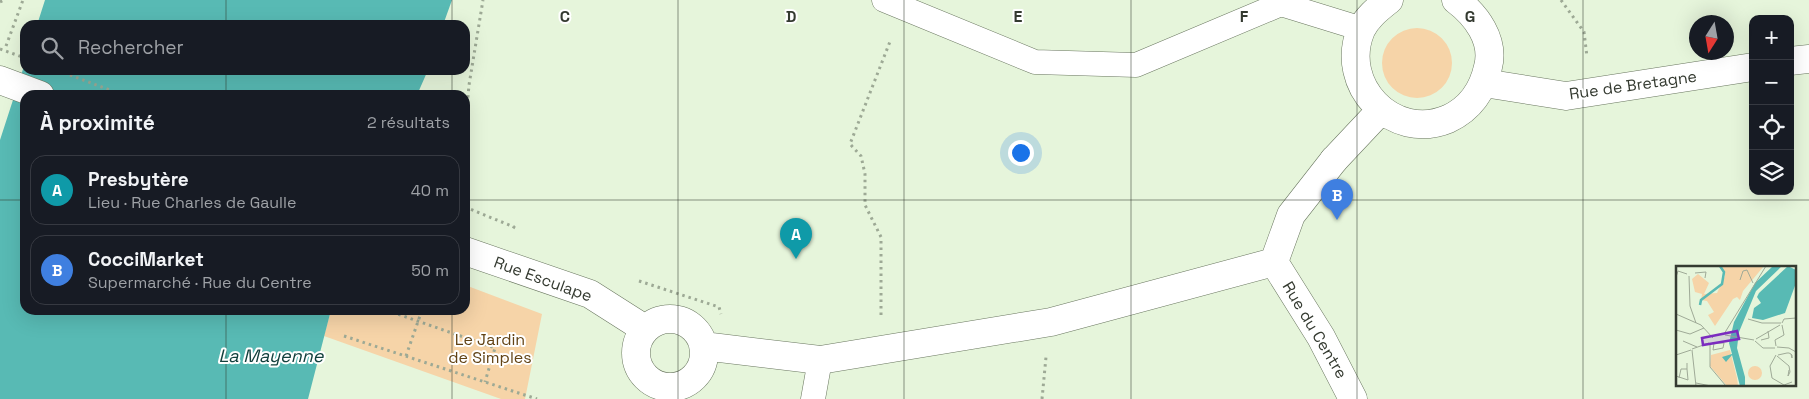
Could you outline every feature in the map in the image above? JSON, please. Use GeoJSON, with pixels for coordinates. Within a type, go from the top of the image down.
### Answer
{"type":"FeatureCollection","features":[{"type":"Feature","properties":{"kind":"street"},"geometry":{"type":"LineString","coordinates":[[1390,0],[1374,12],[1362,30],[1356,51],[1357,73],[1366,93],[1381,110],[1398,120],[1419,124],[1439,122],[1458,114],[1474,101],[1484,83],[1489,64],[1488,44],[1482,26],[1470,10],[1456,0]]}},
{"type":"Feature","properties":{"kind":"street"},"geometry":{"type":"LineString","coordinates":[[1794,61],[1809,59]]}},
{"type":"Feature","properties":{"kind":"street","name":"Rue de Bretagne"},"geometry":{"type":"LineString","coordinates":[[1484,83],[1566,96],[1749,68]]}},
{"type":"Feature","properties":{"kind":"street"},"geometry":{"type":"LineString","coordinates":[[0,80],[27,90]]}},
{"type":"Feature","properties":{"kind":"street"},"geometry":{"type":"LineString","coordinates":[[703,346],[820,360],[1050,322],[1274,262],[1291,215],[1334,160],[1381,110]]}},
{"type":"Feature","properties":{"kind":"street","name":"Rue Esculape"},"geometry":{"type":"LineString","coordinates":[[470,253],[590,294],[644,329]]}},
{"type":"Feature","properties":{"kind":"street","name":"Rue du Centre"},"geometry":{"type":"LineString","coordinates":[[1274,262],[1322,337],[1353,399]]}},
{"type":"Feature","properties":{"kind":"street"},"geometry":{"type":"LineString","coordinates":[[663,319],[674,319],[693,327],[700,336],[703,346],[704,356],[701,366],[688,382],[653,392],[636,361],[638,339],[644,329],[653,322],[663,319]]}},
{"type":"Feature","properties":{"kind":"lane"},"geometry":{"type":"LineString","coordinates":[[894,4],[1035,62],[1136,65],[1281,2],[1362,30]]}},
{"type":"Feature","properties":{"kind":"lane"},"geometry":{"type":"LineString","coordinates":[[813,399],[820,360]]}},
{"type":"Feature","properties":{"kind":"path"},"geometry":{"type":"LineString","coordinates":[[0,2],[4,0]]}},
{"type":"Feature","properties":{"kind":"path"},"geometry":{"type":"LineString","coordinates":[[3,53],[23,0]]}},
{"type":"Feature","properties":{"kind":"path"},"geometry":{"type":"LineString","coordinates":[[469,90],[483,0]]}},
{"type":"Feature","properties":{"kind":"path"},"geometry":{"type":"LineString","coordinates":[[1561,0],[1584,32],[1588,60]]}},
{"type":"Feature","properties":{"kind":"path"},"geometry":{"type":"LineString","coordinates":[[881,350],[881,237],[865,205],[865,174],[861,156],[850,144],[894,4]]}},
{"type":"Feature","properties":{"kind":"path"},"geometry":{"type":"LineString","coordinates":[[0,49],[20,56]]}},
{"type":"Feature","properties":{"kind":"path"},"geometry":{"type":"LineString","coordinates":[[70,75],[110,90]]}},
{"type":"Feature","properties":{"kind":"path"},"geometry":{"type":"LineString","coordinates":[[470,210],[514,227],[510,233]]}},
{"type":"Feature","properties":{"kind":"path"},"geometry":{"type":"LineString","coordinates":[[401,315],[496,348],[485,382]]}},
{"type":"Feature","properties":{"kind":"path"},"geometry":{"type":"LineString","coordinates":[[406,356],[420,315]]}},
{"type":"Feature","properties":{"kind":"path"},"geometry":{"type":"LineString","coordinates":[[344,336],[536,399]]}},
{"type":"Feature","properties":{"kind":"green space"},"geometry":{"type":"Polygon","coordinates":[[[1410,28],[1424,28],[1437,33],[1447,43],[1452,56],[1452,70],[1447,83],[1437,93],[1424,98],[1410,98],[1397,93],[1387,83],[1382,70],[1382,56],[1387,43],[1397,33],[1410,28]]]}},
{"type":"Feature","properties":{"kind":"green space","name":"Le Jardin de Simples"},"geometry":{"type":"Polygon","coordinates":[[[470,287],[542,314],[525,399],[501,399],[324,336],[330,315],[470,315],[470,287]]]}},
{"type":"Feature","properties":{"kind":"water"},"geometry":{"type":"Polygon","coordinates":[[[45,0],[452,0],[445,20],[39,20],[45,0]]]}},
{"type":"Feature","properties":{"kind":"water","name":"La Mayenne"},"geometry":{"type":"Polygon","coordinates":[[[21,75],[426,75],[419,90],[20,90],[20,315],[330,315],[308,399],[0,399],[0,140],[21,75]]]}},
{"type":"Feature","properties":{"kind":"place","name":"CocciMarket"},"geometry":{"type":"Point","coordinates":[1337,220]}},
{"type":"Feature","properties":{"kind":"place","name":"Presbytère"},"geometry":{"type":"Point","coordinates":[796,259]}}]}
